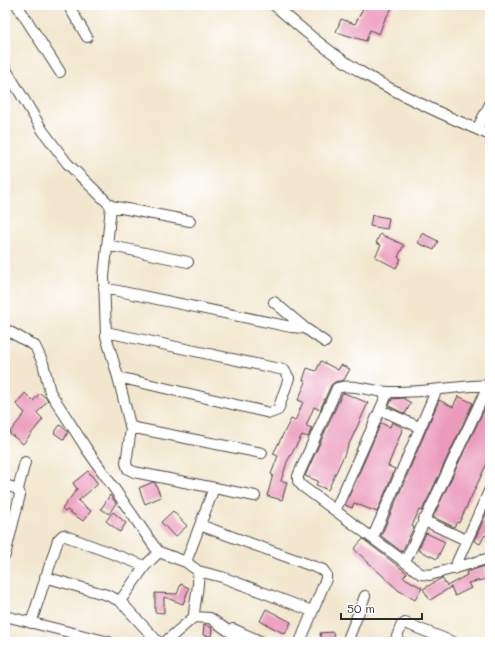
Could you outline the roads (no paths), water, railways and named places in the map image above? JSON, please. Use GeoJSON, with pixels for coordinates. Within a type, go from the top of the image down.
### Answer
{"type":"FeatureCollection","features":[{"type":"Feature","properties":{"kind":"street"},"geometry":{"type":"LineString","coordinates":[[17,5],[60,72]]}},
{"type":"Feature","properties":{"kind":"street"},"geometry":{"type":"LineString","coordinates":[[68,5],[87,37]]}},
{"type":"Feature","properties":{"kind":"street"},"geometry":{"type":"LineString","coordinates":[[274,5],[343,60],[367,75],[409,98],[490,135]]}},
{"type":"Feature","properties":{"kind":"street"},"geometry":{"type":"LineString","coordinates":[[5,68],[43,131],[67,163],[112,206],[190,221]]}},
{"type":"Feature","properties":{"kind":"street"},"geometry":{"type":"LineString","coordinates":[[477,129],[490,104]]}},
{"type":"Feature","properties":{"kind":"street"},"geometry":{"type":"LineString","coordinates":[[112,206],[104,288],[106,332],[130,427],[126,463],[128,469],[134,472],[255,496]]}},
{"type":"Feature","properties":{"kind":"street"},"geometry":{"type":"LineString","coordinates":[[107,245],[188,262]]}},
{"type":"Feature","properties":{"kind":"street"},"geometry":{"type":"LineString","coordinates":[[104,288],[291,327],[305,328]]}},
{"type":"Feature","properties":{"kind":"street"},"geometry":{"type":"LineString","coordinates":[[274,302],[305,328],[325,342]]}},
{"type":"Feature","properties":{"kind":"street"},"geometry":{"type":"LineString","coordinates":[[5,329],[35,346],[43,363],[50,392],[86,448],[159,552],[186,562],[198,571],[222,577],[312,610]]}},
{"type":"Feature","properties":{"kind":"street"},"geometry":{"type":"LineString","coordinates":[[106,332],[284,370],[289,378],[278,410],[270,413],[118,377]]}},
{"type":"Feature","properties":{"kind":"street"},"geometry":{"type":"LineString","coordinates":[[489,385],[436,391],[388,392],[346,386],[337,388],[298,476],[298,481],[302,486],[336,509],[404,562],[425,575],[454,569],[490,558]]}},
{"type":"Feature","properties":{"kind":"street"},"geometry":{"type":"LineString","coordinates":[[404,562],[489,385]]}},
{"type":"Feature","properties":{"kind":"street"},"geometry":{"type":"LineString","coordinates":[[373,537],[436,391]]}},
{"type":"Feature","properties":{"kind":"street"},"geometry":{"type":"LineString","coordinates":[[336,509],[388,392]]}},
{"type":"Feature","properties":{"kind":"street"},"geometry":{"type":"LineString","coordinates":[[381,410],[419,428]]}},
{"type":"Feature","properties":{"kind":"street"},"geometry":{"type":"LineString","coordinates":[[130,427],[262,453]]}},
{"type":"Feature","properties":{"kind":"street"},"geometry":{"type":"LineString","coordinates":[[5,555],[20,495],[18,489],[25,462]]}},
{"type":"Feature","properties":{"kind":"street"},"geometry":{"type":"LineString","coordinates":[[5,485],[18,489]]}},
{"type":"Feature","properties":{"kind":"street"},"geometry":{"type":"LineString","coordinates":[[186,562],[214,488]]}},
{"type":"Feature","properties":{"kind":"street"},"geometry":{"type":"LineString","coordinates":[[454,569],[490,489]]}},
{"type":"Feature","properties":{"kind":"street"},"geometry":{"type":"LineString","coordinates":[[423,520],[466,540]]}},
{"type":"Feature","properties":{"kind":"street"},"geometry":{"type":"LineString","coordinates":[[200,525],[323,570],[326,574],[326,579],[300,642]]}},
{"type":"Feature","properties":{"kind":"street"},"geometry":{"type":"LineString","coordinates":[[31,622],[58,540],[63,535],[144,566]]}},
{"type":"Feature","properties":{"kind":"street"},"geometry":{"type":"LineString","coordinates":[[120,601],[144,566],[159,552]]}},
{"type":"Feature","properties":{"kind":"street"},"geometry":{"type":"LineString","coordinates":[[194,617],[194,605],[199,585],[198,571]]}},
{"type":"Feature","properties":{"kind":"street"},"geometry":{"type":"LineString","coordinates":[[45,577],[108,595],[120,601],[167,641],[194,617],[210,618],[262,642]]}},
{"type":"Feature","properties":{"kind":"street"},"geometry":{"type":"LineString","coordinates":[[347,642],[364,596]]}},
{"type":"Feature","properties":{"kind":"street"},"geometry":{"type":"LineString","coordinates":[[5,616],[109,642]]}},
{"type":"Feature","properties":{"kind":"street"},"geometry":{"type":"LineString","coordinates":[[210,618],[244,642]]}},
{"type":"Feature","properties":{"kind":"street"},"geometry":{"type":"LineString","coordinates":[[395,642],[401,626],[405,623],[453,642]]}}]}
